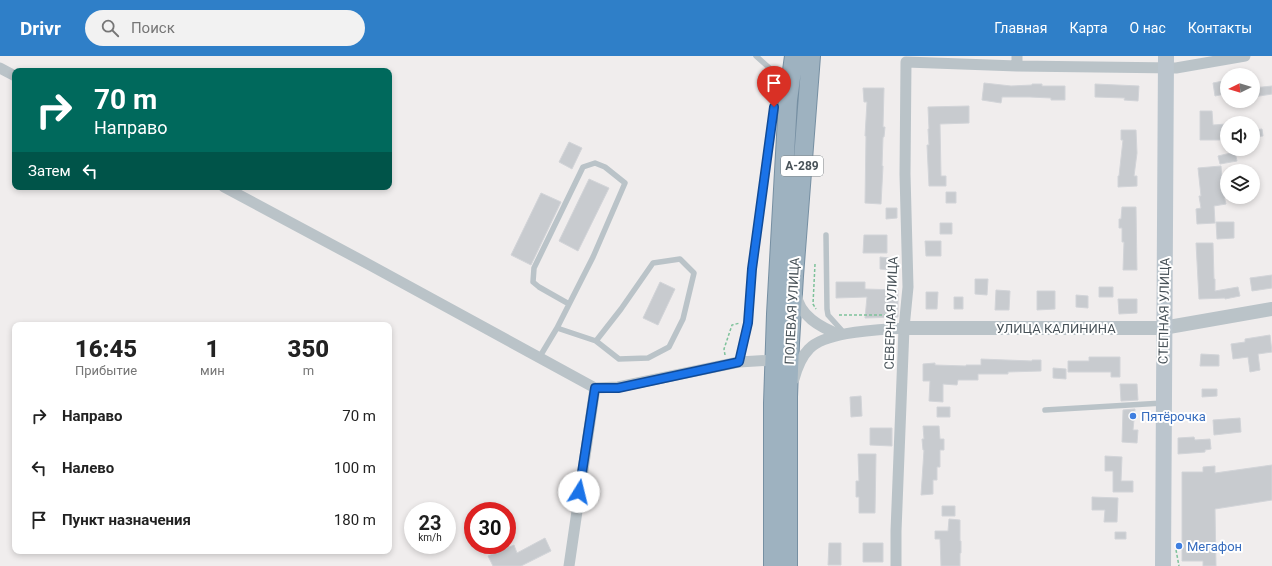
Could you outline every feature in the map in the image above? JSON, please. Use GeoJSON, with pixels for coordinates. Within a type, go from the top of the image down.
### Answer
{"type":"FeatureCollection","features":[{"type":"Feature","properties":{"kind":"highway","name":"ПОЛЕВАЯ УЛИЦА"},"geometry":{"type":"LineString","coordinates":[[773,566],[774,360],[788,100],[794,56]]}},
{"type":"Feature","properties":{"kind":"highway","name":"ПОЛЕВАЯ УЛИЦА"},"geometry":{"type":"LineString","coordinates":[[788,566],[788,397],[794,276],[811,56]]}},
{"type":"Feature","properties":{"kind":"main road","name":"СТЕПНАЯ УЛИЦА"},"geometry":{"type":"LineString","coordinates":[[1163,566],[1163,328],[1166,62]]}},
{"type":"Feature","properties":{"kind":"street"},"geometry":{"type":"LineString","coordinates":[[904,59],[1166,62],[1176,68],[1245,56]]}},
{"type":"Feature","properties":{"kind":"street","name":"СЕВЕРНАЯ УЛИЦА"},"geometry":{"type":"LineString","coordinates":[[896,566],[896,531],[905,321],[908,287],[904,59]]}},
{"type":"Feature","properties":{"kind":"street"},"geometry":{"type":"LineString","coordinates":[[0,68],[12,74]]}},
{"type":"Feature","properties":{"kind":"street"},"geometry":{"type":"LineString","coordinates":[[230,190],[595,388],[618,388],[726,364],[774,360]]}},
{"type":"Feature","properties":{"kind":"street","name":"А-289"},"geometry":{"type":"LineString","coordinates":[[794,276],[797,300],[804,312],[813,322],[842,334]]}},
{"type":"Feature","properties":{"kind":"street","name":"УЛИЦА КАЛИНИНА"},"geometry":{"type":"LineString","coordinates":[[842,334],[905,321],[1163,328],[1272,309]]}},
{"type":"Feature","properties":{"kind":"street","name":"А-289"},"geometry":{"type":"LineString","coordinates":[[788,397],[798,366],[809,348],[820,341],[842,334]]}},
{"type":"Feature","properties":{"kind":"street"},"geometry":{"type":"LineString","coordinates":[[566,564],[595,388]]}},
{"type":"Feature","properties":{"kind":"lane"},"geometry":{"type":"LineString","coordinates":[[739,362],[748,323],[752,269],[776,92],[774,72],[756,56]]}},
{"type":"Feature","properties":{"kind":"lane"},"geometry":{"type":"LineString","coordinates":[[539,358],[557,328],[569,304],[593,256],[625,182],[604,167],[595,163],[583,167],[534,268],[533,282],[569,304]]}},
{"type":"Feature","properties":{"kind":"lane"},"geometry":{"type":"LineString","coordinates":[[826,235],[827,309],[828,315],[842,334]]}},
{"type":"Feature","properties":{"kind":"lane"},"geometry":{"type":"LineString","coordinates":[[557,328],[596,341],[619,359],[648,358],[669,347],[683,319],[694,273],[680,259],[653,263],[621,309],[596,341]]}},
{"type":"Feature","properties":{"kind":"lane"},"geometry":{"type":"LineString","coordinates":[[1045,410],[1163,403]]}},
{"type":"Feature","properties":{"kind":"path"},"geometry":{"type":"LineString","coordinates":[[815,264],[813,304],[821,315],[905,321]]}},
{"type":"Feature","properties":{"kind":"path"},"geometry":{"type":"LineString","coordinates":[[726,364],[724,349],[732,325],[748,323]]}},
{"type":"Feature","properties":{"kind":"building"},"geometry":{"type":"Polygon","coordinates":[[[1220,82],[1220,95],[1215,96],[1213,83],[1220,82]]]}},
{"type":"Feature","properties":{"kind":"building"},"geometry":{"type":"Polygon","coordinates":[[[984,83],[1011,86],[1042,84],[1042,86],[1065,86],[1065,100],[1030,97],[1002,97],[1001,103],[982,100],[984,83]]]}},
{"type":"Feature","properties":{"kind":"building"},"geometry":{"type":"Polygon","coordinates":[[[1095,84],[1139,86],[1138,101],[1124,100],[1125,98],[1095,97],[1095,84]]]}},
{"type":"Feature","properties":{"kind":"building"},"geometry":{"type":"Polygon","coordinates":[[[1272,86],[1272,94],[1260,96],[1260,87],[1272,86]]]}},
{"type":"Feature","properties":{"kind":"building"},"geometry":{"type":"Polygon","coordinates":[[[863,88],[884,88],[883,127],[885,127],[883,137],[881,204],[865,203],[865,136],[867,102],[864,102],[863,88]]]}},
{"type":"Feature","properties":{"kind":"building"},"geometry":{"type":"Polygon","coordinates":[[[969,106],[969,123],[940,124],[941,176],[946,176],[946,186],[929,186],[927,145],[929,145],[928,107],[969,106]]]}},
{"type":"Feature","properties":{"kind":"building"},"geometry":{"type":"Polygon","coordinates":[[[1200,111],[1212,111],[1213,125],[1220,124],[1220,140],[1200,140],[1200,111]]]}},
{"type":"Feature","properties":{"kind":"building"},"geometry":{"type":"Polygon","coordinates":[[[1260,129],[1262,129],[1263,136],[1260,136],[1260,129]]]}},
{"type":"Feature","properties":{"kind":"building"},"geometry":{"type":"Polygon","coordinates":[[[1121,130],[1136,130],[1137,153],[1134,176],[1137,176],[1137,186],[1118,187],[1123,140],[1121,140],[1121,130]]]}},
{"type":"Feature","properties":{"kind":"building"},"geometry":{"type":"Polygon","coordinates":[[[569,142],[582,148],[572,169],[559,162],[569,142]]]}},
{"type":"Feature","properties":{"kind":"building"},"geometry":{"type":"Polygon","coordinates":[[[1218,156],[1236,156],[1237,161],[1220,164],[1218,156]]]}},
{"type":"Feature","properties":{"kind":"building"},"geometry":{"type":"Polygon","coordinates":[[[1220,166],[1220,204],[1226,204],[1214,206],[1215,223],[1197,224],[1196,209],[1201,208],[1198,168],[1220,166]]]}},
{"type":"Feature","properties":{"kind":"building"},"geometry":{"type":"Polygon","coordinates":[[[589,179],[609,188],[578,251],[559,241],[589,179]]]}},
{"type":"Feature","properties":{"kind":"building"},"geometry":{"type":"Polygon","coordinates":[[[946,192],[956,192],[956,203],[946,203],[946,192]]]}},
{"type":"Feature","properties":{"kind":"building"},"geometry":{"type":"Polygon","coordinates":[[[541,193],[561,202],[531,265],[511,255],[541,193]]]}},
{"type":"Feature","properties":{"kind":"building"},"geometry":{"type":"Polygon","coordinates":[[[1122,207],[1136,207],[1137,270],[1123,270],[1124,242],[1122,242],[1122,228],[1119,228],[1119,219],[1121,219],[1122,207]]]}},
{"type":"Feature","properties":{"kind":"building"},"geometry":{"type":"Polygon","coordinates":[[[886,208],[897,208],[897,218],[886,219],[886,208]]]}},
{"type":"Feature","properties":{"kind":"building"},"geometry":{"type":"Polygon","coordinates":[[[1216,222],[1234,222],[1234,238],[1217,239],[1216,222]]]}},
{"type":"Feature","properties":{"kind":"building"},"geometry":{"type":"Polygon","coordinates":[[[940,223],[952,223],[952,234],[940,234],[940,223]]]}},
{"type":"Feature","properties":{"kind":"building"},"geometry":{"type":"Polygon","coordinates":[[[864,235],[887,235],[887,253],[863,253],[864,235]]]}},
{"type":"Feature","properties":{"kind":"building"},"geometry":{"type":"Polygon","coordinates":[[[925,241],[941,241],[941,256],[926,256],[925,241]]]}},
{"type":"Feature","properties":{"kind":"building"},"geometry":{"type":"Polygon","coordinates":[[[1196,243],[1213,243],[1215,291],[1238,287],[1240,296],[1225,299],[1199,299],[1196,243]]]}},
{"type":"Feature","properties":{"kind":"building"},"geometry":{"type":"Polygon","coordinates":[[[880,257],[890,258],[889,270],[880,269],[880,257]]]}},
{"type":"Feature","properties":{"kind":"building"},"geometry":{"type":"Polygon","coordinates":[[[1272,275],[1272,288],[1252,291],[1250,278],[1272,275]]]}},
{"type":"Feature","properties":{"kind":"building"},"geometry":{"type":"Polygon","coordinates":[[[975,279],[988,279],[987,295],[975,294],[975,279]]]}},
{"type":"Feature","properties":{"kind":"building"},"geometry":{"type":"Polygon","coordinates":[[[660,282],[675,289],[658,325],[643,318],[660,282]]]}},
{"type":"Feature","properties":{"kind":"building"},"geometry":{"type":"Polygon","coordinates":[[[836,282],[865,282],[865,289],[898,290],[898,317],[865,318],[867,297],[836,298],[836,282]]]}},
{"type":"Feature","properties":{"kind":"building"},"geometry":{"type":"Polygon","coordinates":[[[1099,287],[1113,287],[1113,297],[1099,297],[1099,287]]]}},
{"type":"Feature","properties":{"kind":"building"},"geometry":{"type":"Polygon","coordinates":[[[996,290],[1010,291],[1009,310],[995,310],[996,290]]]}},
{"type":"Feature","properties":{"kind":"building"},"geometry":{"type":"Polygon","coordinates":[[[1037,291],[1055,291],[1055,309],[1037,310],[1037,291]]]}},
{"type":"Feature","properties":{"kind":"building"},"geometry":{"type":"Polygon","coordinates":[[[926,292],[938,292],[937,309],[926,309],[926,292]]]}},
{"type":"Feature","properties":{"kind":"building"},"geometry":{"type":"Polygon","coordinates":[[[1076,295],[1088,296],[1088,308],[1076,307],[1076,295]]]}},
{"type":"Feature","properties":{"kind":"building"},"geometry":{"type":"Polygon","coordinates":[[[954,297],[963,297],[963,309],[954,309],[954,297]]]}},
{"type":"Feature","properties":{"kind":"building"},"geometry":{"type":"Polygon","coordinates":[[[1118,299],[1137,299],[1137,313],[1119,314],[1118,299]]]}},
{"type":"Feature","properties":{"kind":"building"},"geometry":{"type":"Polygon","coordinates":[[[1270,335],[1272,352],[1258,354],[1260,370],[1250,372],[1248,357],[1233,359],[1231,344],[1245,342],[1245,339],[1270,335]]]}},
{"type":"Feature","properties":{"kind":"building"},"geometry":{"type":"Polygon","coordinates":[[[1201,354],[1219,355],[1219,366],[1200,366],[1201,354]]]}},
{"type":"Feature","properties":{"kind":"building"},"geometry":{"type":"Polygon","coordinates":[[[1089,357],[1120,357],[1120,377],[1111,377],[1111,372],[1068,372],[1068,361],[1089,361],[1089,357]]]}},
{"type":"Feature","properties":{"kind":"building"},"geometry":{"type":"Polygon","coordinates":[[[981,359],[1041,360],[1041,371],[1008,372],[1008,374],[978,374],[978,380],[958,380],[957,385],[943,384],[943,402],[929,401],[930,381],[923,381],[923,364],[935,363],[935,365],[966,366],[981,365],[981,359]]]}},
{"type":"Feature","properties":{"kind":"building"},"geometry":{"type":"Polygon","coordinates":[[[1053,368],[1066,369],[1066,379],[1053,378],[1053,368]]]}},
{"type":"Feature","properties":{"kind":"building"},"geometry":{"type":"Polygon","coordinates":[[[1120,384],[1137,384],[1138,400],[1121,401],[1120,384]]]}},
{"type":"Feature","properties":{"kind":"building"},"geometry":{"type":"Polygon","coordinates":[[[1202,389],[1217,389],[1217,396],[1202,397],[1202,389]]]}},
{"type":"Feature","properties":{"kind":"building"},"geometry":{"type":"Polygon","coordinates":[[[861,396],[862,416],[851,417],[850,397],[861,396]]]}},
{"type":"Feature","properties":{"kind":"building"},"geometry":{"type":"Polygon","coordinates":[[[937,407],[950,407],[950,417],[937,417],[937,407]]]}},
{"type":"Feature","properties":{"kind":"building"},"geometry":{"type":"Polygon","coordinates":[[[1135,409],[1133,430],[1138,430],[1137,443],[1122,442],[1123,410],[1135,409]]]}},
{"type":"Feature","properties":{"kind":"building"},"geometry":{"type":"Polygon","coordinates":[[[1240,418],[1241,432],[1214,435],[1213,420],[1240,418]]]}},
{"type":"Feature","properties":{"kind":"building"},"geometry":{"type":"Polygon","coordinates":[[[923,426],[939,426],[940,439],[944,439],[944,450],[940,450],[940,467],[937,467],[937,480],[933,480],[933,494],[921,495],[924,450],[922,439],[924,439],[923,426]]]}},
{"type":"Feature","properties":{"kind":"building"},"geometry":{"type":"Polygon","coordinates":[[[870,428],[892,428],[892,446],[870,445],[870,428]]]}},
{"type":"Feature","properties":{"kind":"building"},"geometry":{"type":"Polygon","coordinates":[[[1194,437],[1195,440],[1210,439],[1211,449],[1205,450],[1205,452],[1178,454],[1178,438],[1194,437]]]}},
{"type":"Feature","properties":{"kind":"building"},"geometry":{"type":"Polygon","coordinates":[[[858,454],[876,454],[875,513],[859,513],[859,497],[856,497],[856,481],[859,481],[858,454]]]}},
{"type":"Feature","properties":{"kind":"building"},"geometry":{"type":"Polygon","coordinates":[[[1105,456],[1122,457],[1121,481],[1133,481],[1133,492],[1113,492],[1113,471],[1105,471],[1105,456]]]}},
{"type":"Feature","properties":{"kind":"building"},"geometry":{"type":"Polygon","coordinates":[[[1272,465],[1272,500],[1215,509],[1216,566],[1203,566],[1203,561],[1182,561],[1182,472],[1203,472],[1203,467],[1215,466],[1215,473],[1272,465]]]}},
{"type":"Feature","properties":{"kind":"building"},"geometry":{"type":"Polygon","coordinates":[[[1092,497],[1118,498],[1117,522],[1104,522],[1105,510],[1092,510],[1092,497]]]}},
{"type":"Feature","properties":{"kind":"building"},"geometry":{"type":"Polygon","coordinates":[[[942,506],[955,506],[955,516],[942,516],[942,506]]]}},
{"type":"Feature","properties":{"kind":"building"},"geometry":{"type":"Polygon","coordinates":[[[949,519],[960,520],[960,566],[941,566],[940,539],[935,539],[935,531],[948,531],[949,519]]]}},
{"type":"Feature","properties":{"kind":"building"},"geometry":{"type":"Polygon","coordinates":[[[1115,532],[1126,532],[1126,539],[1115,539],[1115,532]]]}},
{"type":"Feature","properties":{"kind":"building"},"geometry":{"type":"Polygon","coordinates":[[[545,538],[551,551],[521,566],[493,566],[488,556],[493,554],[516,554],[516,550],[517,553],[545,538]]]}},
{"type":"Feature","properties":{"kind":"building"},"geometry":{"type":"Polygon","coordinates":[[[829,543],[841,543],[841,565],[828,565],[829,543]]]}},
{"type":"Feature","properties":{"kind":"building"},"geometry":{"type":"Polygon","coordinates":[[[863,543],[883,543],[883,562],[863,562],[863,543]]]}},
{"type":"Feature","properties":{"kind":"place","name":"Пятёрочка"},"geometry":{"type":"Point","coordinates":[1133,416]}},
{"type":"Feature","properties":{"kind":"place","name":"Мегафон"},"geometry":{"type":"Point","coordinates":[1179,546]}},
{"type":"Feature","properties":{"kind":"route"},"geometry":{"type":"LineString","coordinates":[[579,492],[595,388],[618,388],[739,362],[748,323],[752,269],[774,107]]}}]}
